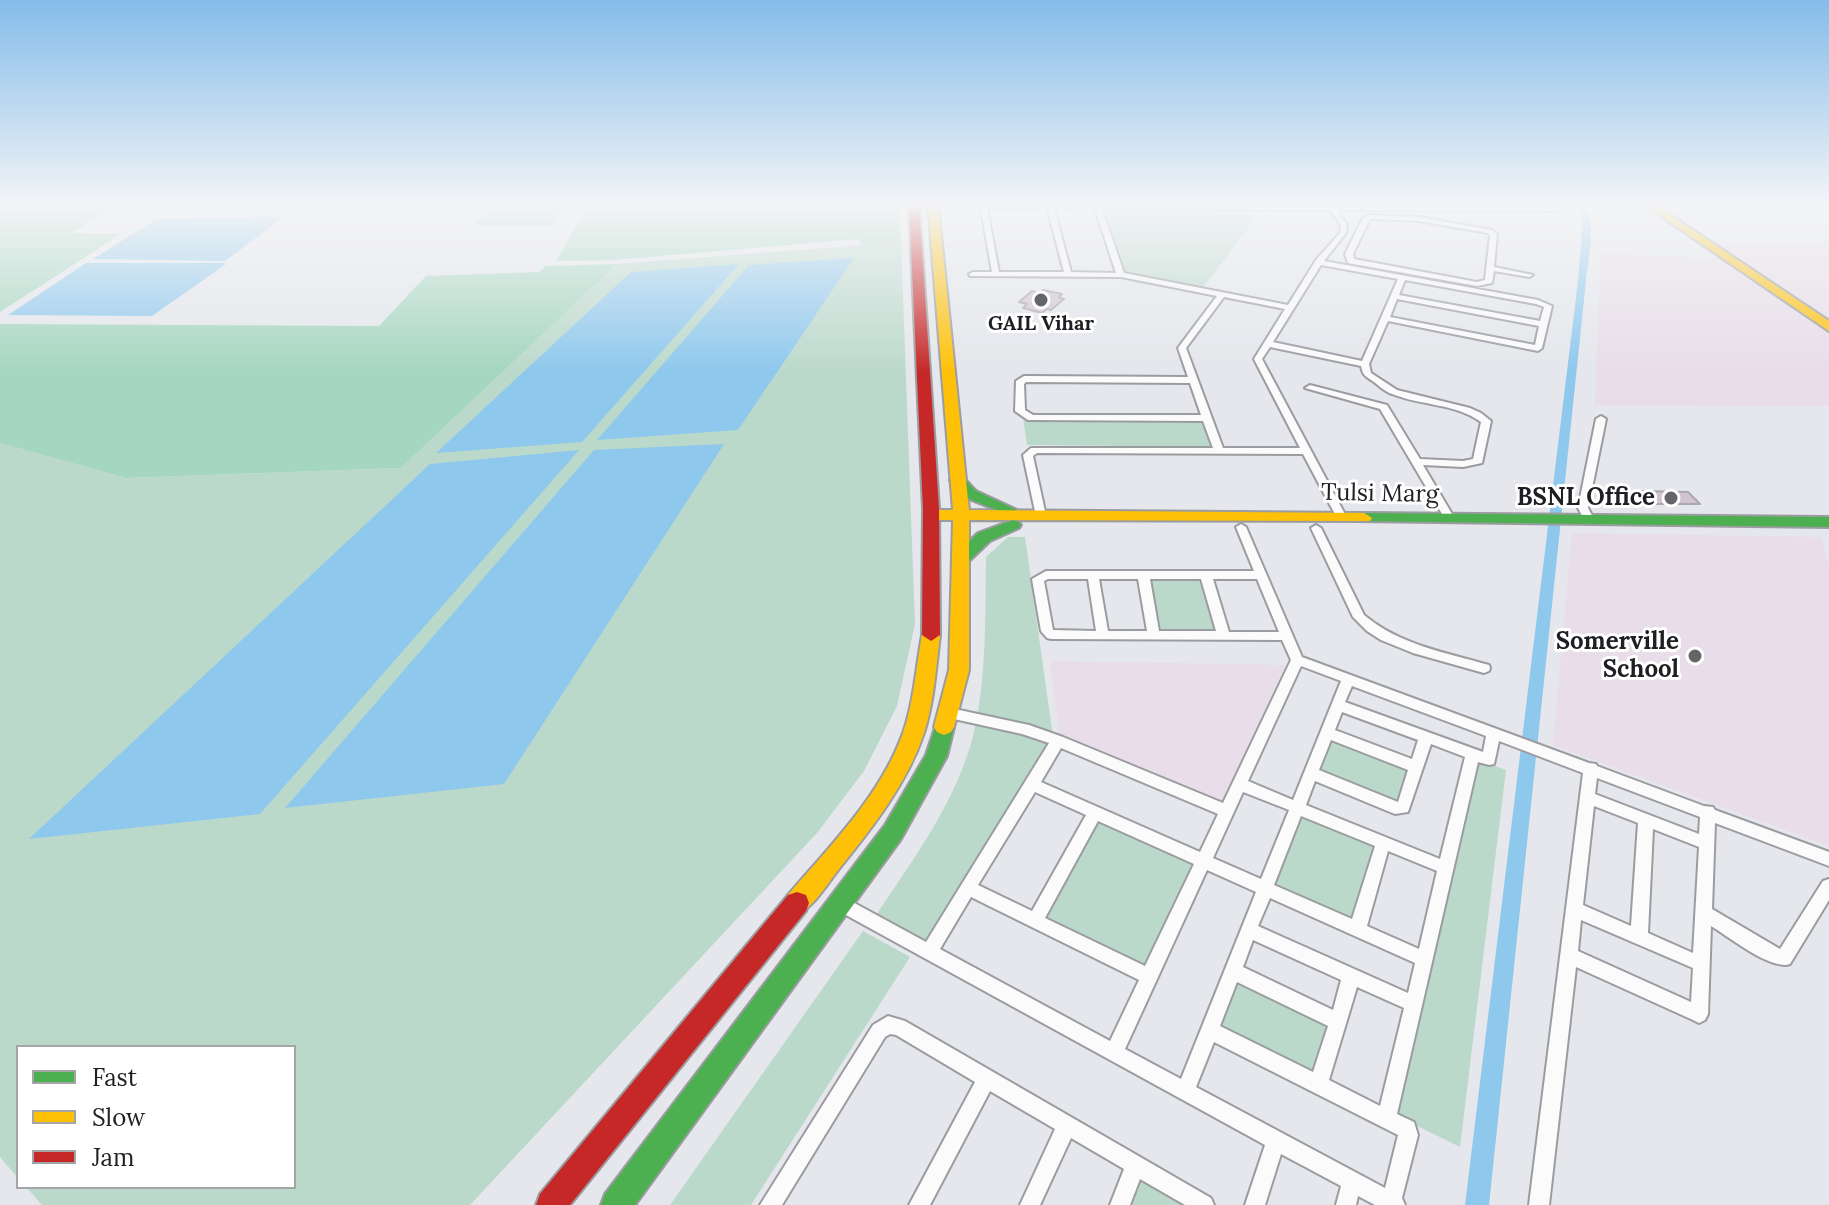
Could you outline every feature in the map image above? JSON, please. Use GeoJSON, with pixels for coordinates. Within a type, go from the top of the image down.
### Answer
{"type":"FeatureCollection","features":[{"type":"Feature","properties":{"kind":"street"},"geometry":{"type":"LineString","coordinates":[[551,1205],[837,854],[898,769],[914,732],[933,625],[931,520],[917,260]]}},
{"type":"Feature","properties":{"kind":"street"},"geometry":{"type":"LineString","coordinates":[[616,1205],[841,904],[919,789],[936,756],[950,713],[959,670],[961,559],[958,480],[938,260]]}},
{"type":"Feature","properties":{"kind":"street"},"geometry":{"type":"LineString","coordinates":[[993,260],[996,274]]}},
{"type":"Feature","properties":{"kind":"street"},"geometry":{"type":"LineString","coordinates":[[1064,260],[1068,274]]}},
{"type":"Feature","properties":{"kind":"street"},"geometry":{"type":"LineString","coordinates":[[1116,260],[1121,275]]}},
{"type":"Feature","properties":{"kind":"street"},"geometry":{"type":"LineString","coordinates":[[1354,260],[1477,284],[1489,281],[1491,260]]}},
{"type":"Feature","properties":{"kind":"street"},"geometry":{"type":"LineString","coordinates":[[1731,260],[1829,327]]}},
{"type":"Feature","properties":{"kind":"street"},"geometry":{"type":"LineString","coordinates":[[1342,518],[1259,367],[1258,359],[1319,262],[1548,306],[1538,348],[1385,318]]}},
{"type":"Feature","properties":{"kind":"street"},"geometry":{"type":"LineString","coordinates":[[1490,268],[1529,275]]}},
{"type":"Feature","properties":{"kind":"street"},"geometry":{"type":"LineString","coordinates":[[973,274],[1121,275],[1291,308]]}},
{"type":"Feature","properties":{"kind":"street"},"geometry":{"type":"LineString","coordinates":[[1403,277],[1365,364],[1367,374],[1381,380],[1392,391],[1470,412],[1486,421],[1478,461],[1463,464],[1417,462]]}},
{"type":"Feature","properties":{"kind":"street"},"geometry":{"type":"LineString","coordinates":[[1219,451],[1182,348],[1222,295]]}},
{"type":"Feature","properties":{"kind":"street"},"geometry":{"type":"LineString","coordinates":[[1394,296],[1544,324]]}},
{"type":"Feature","properties":{"kind":"street"},"geometry":{"type":"LineString","coordinates":[[1268,344],[1365,364]]}},
{"type":"Feature","properties":{"kind":"street"},"geometry":{"type":"LineString","coordinates":[[1193,380],[1024,379],[1019,383],[1020,411],[1031,418],[1205,418]]}},
{"type":"Feature","properties":{"kind":"street"},"geometry":{"type":"LineString","coordinates":[[1310,388],[1384,407],[1450,519]]}},
{"type":"Feature","properties":{"kind":"street"},"geometry":{"type":"LineString","coordinates":[[1585,524],[1583,508],[1601,419]]}},
{"type":"Feature","properties":{"kind":"street"},"geometry":{"type":"LineString","coordinates":[[1025,519],[1028,455],[1035,450],[1307,451]]}},
{"type":"Feature","properties":{"kind":"street"},"geometry":{"type":"LineString","coordinates":[[958,480],[970,494],[1025,519]]}},
{"type":"Feature","properties":{"kind":"street","name":"Tulsi Marg"},"geometry":{"type":"LineString","coordinates":[[931,520],[1342,518],[1450,519],[1531,524]]}},
{"type":"Feature","properties":{"kind":"street"},"geometry":{"type":"LineString","coordinates":[[961,559],[984,537],[1025,519]]}},
{"type":"Feature","properties":{"kind":"street","name":"Tulsi Marg"},"geometry":{"type":"LineString","coordinates":[[1025,519],[1316,528],[1829,522]]}},
{"type":"Feature","properties":{"kind":"street","name":"Tulsi Marg"},"geometry":{"type":"LineString","coordinates":[[1585,524],[1829,532]]}},
{"type":"Feature","properties":{"kind":"street"},"geometry":{"type":"LineString","coordinates":[[1241,527],[1297,660],[1708,811],[1829,859]]}},
{"type":"Feature","properties":{"kind":"street"},"geometry":{"type":"LineString","coordinates":[[1316,528],[1359,617],[1369,628],[1398,642],[1484,668]]}},
{"type":"Feature","properties":{"kind":"street"},"geometry":{"type":"LineString","coordinates":[[1261,575],[1046,575],[1038,579],[1047,631],[1051,635],[1287,636]]}},
{"type":"Feature","properties":{"kind":"street"},"geometry":{"type":"LineString","coordinates":[[1093,575],[1103,636]]}},
{"type":"Feature","properties":{"kind":"street"},"geometry":{"type":"LineString","coordinates":[[1143,575],[1154,636]]}},
{"type":"Feature","properties":{"kind":"street"},"geometry":{"type":"LineString","coordinates":[[1206,575],[1224,636]]}},
{"type":"Feature","properties":{"kind":"street"},"geometry":{"type":"LineString","coordinates":[[1114,1052],[1297,660]]}},
{"type":"Feature","properties":{"kind":"street"},"geometry":{"type":"LineString","coordinates":[[1185,1091],[1348,679]]}},
{"type":"Feature","properties":{"kind":"street"},"geometry":{"type":"LineString","coordinates":[[1338,705],[1489,760],[1494,733]]}},
{"type":"Feature","properties":{"kind":"street"},"geometry":{"type":"LineString","coordinates":[[950,713],[1024,729],[1058,741],[1226,811]]}},
{"type":"Feature","properties":{"kind":"street"},"geometry":{"type":"LineString","coordinates":[[1327,733],[1417,767]]}},
{"type":"Feature","properties":{"kind":"street"},"geometry":{"type":"LineString","coordinates":[[1311,773],[1395,808],[1403,808],[1426,737]]}},
{"type":"Feature","properties":{"kind":"street"},"geometry":{"type":"LineString","coordinates":[[929,952],[1058,741]]}},
{"type":"Feature","properties":{"kind":"street"},"geometry":{"type":"LineString","coordinates":[[1387,1118],[1473,754]]}},
{"type":"Feature","properties":{"kind":"street"},"geometry":{"type":"LineString","coordinates":[[1539,1205],[1591,768]]}},
{"type":"Feature","properties":{"kind":"street"},"geometry":{"type":"LineString","coordinates":[[1031,784],[1424,959]]}},
{"type":"Feature","properties":{"kind":"street"},"geometry":{"type":"LineString","coordinates":[[1239,784],[1446,868]]}},
{"type":"Feature","properties":{"kind":"street"},"geometry":{"type":"LineString","coordinates":[[1588,797],[1706,843]]}},
{"type":"Feature","properties":{"kind":"street"},"geometry":{"type":"LineString","coordinates":[[1568,955],[1699,1014],[1708,811]]}},
{"type":"Feature","properties":{"kind":"street"},"geometry":{"type":"LineString","coordinates":[[1035,921],[1095,813]]}},
{"type":"Feature","properties":{"kind":"street"},"geometry":{"type":"LineString","coordinates":[[1639,937],[1646,820]]}},
{"type":"Feature","properties":{"kind":"street"},"geometry":{"type":"LineString","coordinates":[[1357,930],[1383,843]]}},
{"type":"Feature","properties":{"kind":"street"},"geometry":{"type":"LineString","coordinates":[[1703,912],[1773,955],[1784,958],[1829,886]]}},
{"type":"Feature","properties":{"kind":"street"},"geometry":{"type":"LineString","coordinates":[[968,888],[1149,976]]}},
{"type":"Feature","properties":{"kind":"street"},"geometry":{"type":"LineString","coordinates":[[841,904],[1393,1204],[1408,1135],[1402,1125],[1209,1030]]}},
{"type":"Feature","properties":{"kind":"street"},"geometry":{"type":"LineString","coordinates":[[1574,909],[1701,964]]}},
{"type":"Feature","properties":{"kind":"street"},"geometry":{"type":"LineString","coordinates":[[1249,930],[1414,1004]]}},
{"type":"Feature","properties":{"kind":"street"},"geometry":{"type":"LineString","coordinates":[[1233,971],[1338,1022]]}},
{"type":"Feature","properties":{"kind":"street"},"geometry":{"type":"LineString","coordinates":[[1319,1084],[1351,976]]}},
{"type":"Feature","properties":{"kind":"street"},"geometry":{"type":"LineString","coordinates":[[770,1205],[879,1031],[888,1025],[899,1027],[1204,1205]]}},
{"type":"Feature","properties":{"kind":"street"},"geometry":{"type":"LineString","coordinates":[[919,1205],[987,1078]]}},
{"type":"Feature","properties":{"kind":"street"},"geometry":{"type":"LineString","coordinates":[[1030,1205],[1067,1125]]}},
{"type":"Feature","properties":{"kind":"street"},"geometry":{"type":"LineString","coordinates":[[1255,1205],[1276,1140]]}},
{"type":"Feature","properties":{"kind":"street"},"geometry":{"type":"LineString","coordinates":[[1120,1205],[1136,1165]]}},
{"type":"Feature","properties":{"kind":"street"},"geometry":{"type":"LineString","coordinates":[[1346,1205],[1352,1182]]}},
{"type":"Feature","properties":{"kind":"shaded area"},"geometry":{"type":"Polygon","coordinates":[[[1600,260],[1724,260],[1829,333],[1829,406],[1595,405],[1600,260]]]}},
{"type":"Feature","properties":{"kind":"shaded area"},"geometry":{"type":"Polygon","coordinates":[[[1740,260],[1829,260],[1829,319],[1740,260]]]}},
{"type":"Feature","properties":{"kind":"shaded area","name":"Somerville School"},"geometry":{"type":"Polygon","coordinates":[[[1572,533],[1821,537],[1829,566],[1829,846],[1553,745],[1572,533]]]}},
{"type":"Feature","properties":{"kind":"shaded area"},"geometry":{"type":"Polygon","coordinates":[[[1050,661],[1285,665],[1223,801],[1059,733],[1050,661]]]}},
{"type":"Feature","properties":{"kind":"green space"},"geometry":{"type":"Polygon","coordinates":[[[0,260],[80,260],[0,312],[0,260]]]}},
{"type":"Feature","properties":{"kind":"green space"},"geometry":{"type":"Polygon","coordinates":[[[666,260],[902,260],[915,624],[897,706],[864,771],[817,833],[470,1205],[42,1205],[28,1189],[296,1189],[296,1045],[16,1045],[16,1176],[0,1157],[0,443],[126,478],[401,468],[617,264],[666,260]]]}},
{"type":"Feature","properties":{"kind":"green space"},"geometry":{"type":"Polygon","coordinates":[[[1122,260],[1224,260],[1203,287],[1126,272],[1122,260]]]}},
{"type":"Feature","properties":{"kind":"green space"},"geometry":{"type":"Polygon","coordinates":[[[617,264],[401,468],[126,478],[0,443],[0,324],[379,326],[426,276],[539,272],[546,266],[617,264]]]}},
{"type":"Feature","properties":{"kind":"green space"},"geometry":{"type":"Polygon","coordinates":[[[1023,417],[1200,419],[1211,447],[1027,445],[1023,417]]]}},
{"type":"Feature","properties":{"kind":"green space"},"geometry":{"type":"Polygon","coordinates":[[[1008,537],[1025,537],[1053,737],[924,942],[876,915],[932,829],[966,760],[981,692],[986,557],[1008,537]]]}},
{"type":"Feature","properties":{"kind":"green space"},"geometry":{"type":"Polygon","coordinates":[[[1147,580],[1202,581],[1218,633],[1160,632],[1147,580]]]}},
{"type":"Feature","properties":{"kind":"green space"},"geometry":{"type":"Polygon","coordinates":[[[1329,736],[1412,768],[1402,806],[1315,772],[1329,736]]]}},
{"type":"Feature","properties":{"kind":"green space"},"geometry":{"type":"Polygon","coordinates":[[[1478,760],[1506,770],[1460,1147],[1395,1115],[1478,760]]]}},
{"type":"Feature","properties":{"kind":"green space"},"geometry":{"type":"Polygon","coordinates":[[[1299,811],[1378,843],[1355,926],[1271,888],[1299,811]]]}},
{"type":"Feature","properties":{"kind":"green space"},"geometry":{"type":"Polygon","coordinates":[[[1098,820],[1194,864],[1146,971],[1042,919],[1098,820]]]}},
{"type":"Feature","properties":{"kind":"green space"},"geometry":{"type":"Polygon","coordinates":[[[863,931],[910,957],[751,1205],[670,1205],[863,931]]]}},
{"type":"Feature","properties":{"kind":"green space"},"geometry":{"type":"Polygon","coordinates":[[[1235,975],[1333,1023],[1316,1080],[1215,1028],[1235,975]]]}},
{"type":"Feature","properties":{"kind":"green space"},"geometry":{"type":"Polygon","coordinates":[[[1138,1179],[1181,1205],[1127,1205],[1138,1179]]]}},
{"type":"Feature","properties":{"kind":"water"},"geometry":{"type":"Polygon","coordinates":[[[852,260],[738,430],[597,440],[749,265],[852,260]]]}},
{"type":"Feature","properties":{"kind":"water"},"geometry":{"type":"Polygon","coordinates":[[[86,263],[226,264],[152,316],[8,315],[86,263]]]}},
{"type":"Feature","properties":{"kind":"water"},"geometry":{"type":"Polygon","coordinates":[[[739,264],[582,442],[436,453],[631,272],[739,264]]]}},
{"type":"Feature","properties":{"kind":"water"},"geometry":{"type":"Polygon","coordinates":[[[724,444],[504,784],[285,808],[594,450],[724,444]]]}},
{"type":"Feature","properties":{"kind":"water"},"geometry":{"type":"Polygon","coordinates":[[[579,450],[260,814],[29,839],[430,464],[579,450]]]}},
{"type":"Feature","properties":{"kind":"building","name":"GAIL Vihar"},"geometry":{"type":"Polygon","coordinates":[[[1043,290],[1062,294],[1059,297],[1064,299],[1042,313],[1023,308],[1027,304],[1019,302],[1032,291],[1039,293],[1043,290]]]}},
{"type":"Feature","properties":{"kind":"building","name":"BSNL Office"},"geometry":{"type":"Polygon","coordinates":[[[1642,491],[1688,492],[1700,504],[1653,504],[1642,491]]]}},
{"type":"Feature","properties":{"kind":"waterway"},"geometry":{"type":"LineString","coordinates":[[1477,1205],[1584,260]]}},
{"type":"Feature","properties":{"kind":"traffic: fast"},"geometry":{"type":"LineString","coordinates":[[958,480],[970,494],[1009,510]]}},
{"type":"Feature","properties":{"kind":"traffic: fast"},"geometry":{"type":"LineString","coordinates":[[1364,518],[1829,522]]}},
{"type":"Feature","properties":{"kind":"traffic: fast"},"geometry":{"type":"LineString","coordinates":[[961,559],[984,537],[1013,525]]}},
{"type":"Feature","properties":{"kind":"traffic: fast"},"geometry":{"type":"LineString","coordinates":[[616,1205],[893,832],[936,756],[944,727]]}},
{"type":"Feature","properties":{"kind":"traffic: slow"},"geometry":{"type":"LineString","coordinates":[[938,260],[961,515],[959,670],[944,727]]}},
{"type":"Feature","properties":{"kind":"traffic: slow"},"geometry":{"type":"LineString","coordinates":[[1731,260],[1829,327]]}},
{"type":"Feature","properties":{"kind":"traffic: slow"},"geometry":{"type":"LineString","coordinates":[[931,515],[1364,518]]}},
{"type":"Feature","properties":{"kind":"traffic: slow"},"geometry":{"type":"LineString","coordinates":[[797,903],[880,797],[906,752],[920,708],[931,635]]}},
{"type":"Feature","properties":{"kind":"traffic: jam"},"geometry":{"type":"LineString","coordinates":[[917,260],[931,509],[931,635]]}},
{"type":"Feature","properties":{"kind":"traffic: jam"},"geometry":{"type":"LineString","coordinates":[[551,1205],[797,903]]}},
{"type":"Feature","properties":{"kind":"place","name":"GAIL Vihar"},"geometry":{"type":"Point","coordinates":[1041,300]}},
{"type":"Feature","properties":{"kind":"place","name":"BSNL Office"},"geometry":{"type":"Point","coordinates":[1671,498]}},
{"type":"Feature","properties":{"kind":"place","name":"Somerville School"},"geometry":{"type":"Point","coordinates":[1695,656]}}]}
